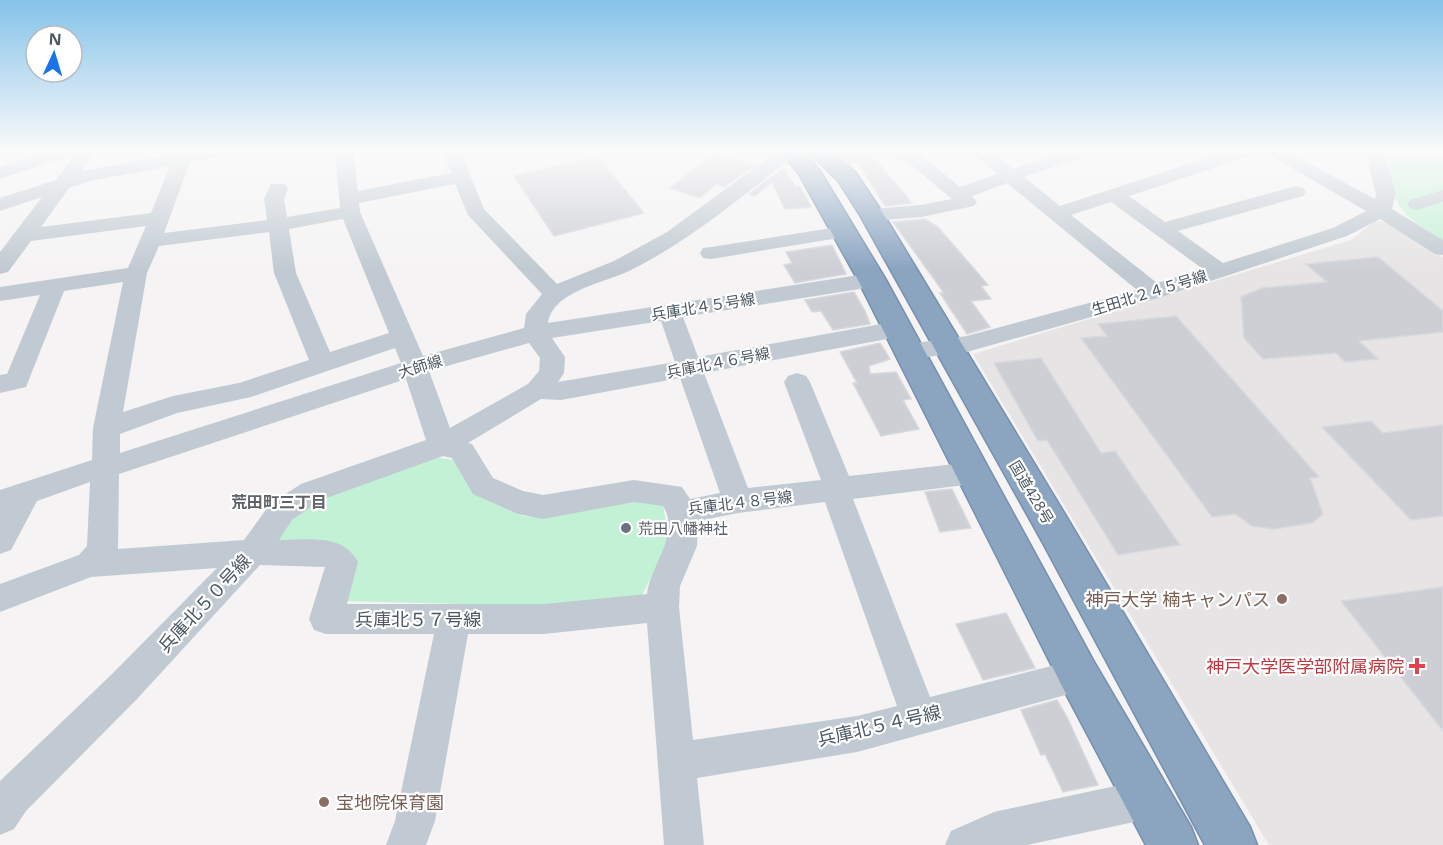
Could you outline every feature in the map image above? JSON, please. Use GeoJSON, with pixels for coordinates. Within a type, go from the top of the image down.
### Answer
{"type":"FeatureCollection","features":[{"type":"Feature","properties":{"kind":"highway","name":"国道428号"},"geometry":{"type":"LineString","coordinates":[[826,189],[858,224],[947,347],[1062,542],[1232,845]]}},
{"type":"Feature","properties":{"kind":"highway","name":"国道428号"},"geometry":{"type":"LineString","coordinates":[[850,189],[872,280],[1079,676],[1173,845]]}},
{"type":"Feature","properties":{"kind":"street"},"geometry":{"type":"LineString","coordinates":[[0,205],[48,189]]}},
{"type":"Feature","properties":{"kind":"street"},"geometry":{"type":"LineString","coordinates":[[4,258],[26,235],[61,189]]}},
{"type":"Feature","properties":{"kind":"street"},"geometry":{"type":"LineString","coordinates":[[90,564],[102,551],[106,428],[136,273],[151,241],[170,189]]}},
{"type":"Feature","properties":{"kind":"street"},"geometry":{"type":"LineString","coordinates":[[277,189],[274,199],[285,273],[322,362]]}},
{"type":"Feature","properties":{"kind":"street"},"geometry":{"type":"LineString","coordinates":[[348,189],[349,205],[415,367],[442,445]]}},
{"type":"Feature","properties":{"kind":"street"},"geometry":{"type":"LineString","coordinates":[[151,241],[278,225],[412,189]]}},
{"type":"Feature","properties":{"kind":"street"},"geometry":{"type":"LineString","coordinates":[[467,189],[475,211],[554,294]]}},
{"type":"Feature","properties":{"kind":"street"},"geometry":{"type":"LineString","coordinates":[[537,390],[551,373],[553,357],[535,333],[538,314],[554,294],[622,266],[674,236],[738,189]]}},
{"type":"Feature","properties":{"kind":"street"},"geometry":{"type":"LineString","coordinates":[[711,254],[967,202],[952,189]]}},
{"type":"Feature","properties":{"kind":"street"},"geometry":{"type":"LineString","coordinates":[[958,194],[971,189]]}},
{"type":"Feature","properties":{"kind":"street"},"geometry":{"type":"LineString","coordinates":[[1027,189],[1154,292]]}},
{"type":"Feature","properties":{"kind":"street"},"geometry":{"type":"LineString","coordinates":[[1058,213],[1131,189]]}},
{"type":"Feature","properties":{"kind":"street"},"geometry":{"type":"LineString","coordinates":[[1341,189],[1443,249]]}},
{"type":"Feature","properties":{"kind":"street"},"geometry":{"type":"LineString","coordinates":[[1381,212],[1386,194],[1385,189]]}},
{"type":"Feature","properties":{"kind":"street"},"geometry":{"type":"LineString","coordinates":[[1162,229],[1296,192]]}},
{"type":"Feature","properties":{"kind":"street"},"geometry":{"type":"LineString","coordinates":[[1114,195],[1220,271]]}},
{"type":"Feature","properties":{"kind":"street"},"geometry":{"type":"LineString","coordinates":[[1417,204],[1443,196]]}},
{"type":"Feature","properties":{"kind":"street","name":"生田北２４５号線"},"geometry":{"type":"LineString","coordinates":[[904,340],[947,347],[967,344],[1154,292],[1220,271],[1340,232],[1381,212]]}},
{"type":"Feature","properties":{"kind":"street"},"geometry":{"type":"LineString","coordinates":[[26,235],[159,218]]}},
{"type":"Feature","properties":{"kind":"street"},"geometry":{"type":"LineString","coordinates":[[0,294],[136,273]]}},
{"type":"Feature","properties":{"kind":"street","name":"兵庫北４５号線"},"geometry":{"type":"LineString","coordinates":[[535,333],[872,280]]}},
{"type":"Feature","properties":{"kind":"street"},"geometry":{"type":"LineString","coordinates":[[0,384],[17,381],[55,285]]}},
{"type":"Feature","properties":{"kind":"street"},"geometry":{"type":"LineString","coordinates":[[669,311],[738,501]]}},
{"type":"Feature","properties":{"kind":"street","name":"大師線"},"geometry":{"type":"LineString","coordinates":[[13,497],[415,367],[535,333]]}},
{"type":"Feature","properties":{"kind":"street"},"geometry":{"type":"LineString","coordinates":[[106,428],[174,405],[243,391],[322,362],[402,337]]}},
{"type":"Feature","properties":{"kind":"street","name":"兵庫北４６号線"},"geometry":{"type":"LineString","coordinates":[[537,390],[561,390],[689,367],[904,340]]}},
{"type":"Feature","properties":{"kind":"street"},"geometry":{"type":"LineString","coordinates":[[798,382],[835,477],[835,490],[919,717]]}},
{"type":"Feature","properties":{"kind":"street","name":"兵庫北５０号線"},"geometry":{"type":"LineString","coordinates":[[0,815],[12,797],[124,687],[253,552],[281,512],[311,492],[442,445],[537,390]]}},
{"type":"Feature","properties":{"kind":"street","name":"兵庫北４８号線"},"geometry":{"type":"LineString","coordinates":[[442,445],[462,451],[483,486],[518,502],[543,507],[634,491],[672,495],[683,512],[738,501],[974,473]]}},
{"type":"Feature","properties":{"kind":"street"},"geometry":{"type":"LineString","coordinates":[[0,541],[13,497]]}},
{"type":"Feature","properties":{"kind":"street"},"geometry":{"type":"LineString","coordinates":[[683,512],[681,546],[664,586],[662,607],[684,845]]}},
{"type":"Feature","properties":{"kind":"street"},"geometry":{"type":"LineString","coordinates":[[0,598],[90,564],[253,552]]}},
{"type":"Feature","properties":{"kind":"street","name":"兵庫北５７号線"},"geometry":{"type":"LineString","coordinates":[[253,552],[333,554],[342,562],[326,619],[544,619],[662,607]]}},
{"type":"Feature","properties":{"kind":"street"},"geometry":{"type":"LineString","coordinates":[[406,845],[415,821],[454,620]]}},
{"type":"Feature","properties":{"kind":"street","name":"兵庫北５４号線"},"geometry":{"type":"LineString","coordinates":[[676,762],[857,734],[1079,676]]}},
{"type":"Feature","properties":{"kind":"street"},"geometry":{"type":"LineString","coordinates":[[965,845],[994,832],[1148,799]]}},
{"type":"Feature","properties":{"kind":"shaded area","name":"神戸大学 楠キャンパス"},"geometry":{"type":"Polygon","coordinates":[[[1375,221],[1392,223],[1443,257],[1443,845],[1269,845],[973,354],[1351,240],[1375,221]]]}},
{"type":"Feature","properties":{"kind":"green space"},"geometry":{"type":"Polygon","coordinates":[[[1393,189],[1443,189],[1443,240],[1405,213],[1393,189]]]}},
{"type":"Feature","properties":{"kind":"green space"},"geometry":{"type":"Polygon","coordinates":[[[431,457],[454,460],[472,491],[523,516],[543,517],[630,501],[663,505],[669,542],[641,597],[543,606],[343,601],[352,561],[272,546],[276,535],[310,501],[431,457]]]}},
{"type":"Feature","properties":{"kind":"building"},"geometry":{"type":"Polygon","coordinates":[[[523,189],[625,189],[644,213],[554,236],[523,189]]]}},
{"type":"Feature","properties":{"kind":"building"},"geometry":{"type":"Polygon","coordinates":[[[674,189],[710,189],[700,198],[674,189]]]}},
{"type":"Feature","properties":{"kind":"building"},"geometry":{"type":"Polygon","coordinates":[[[755,189],[763,189],[755,196],[749,194],[755,189]]]}},
{"type":"Feature","properties":{"kind":"building"},"geometry":{"type":"Polygon","coordinates":[[[776,189],[802,189],[811,207],[785,209],[776,189]]]}},
{"type":"Feature","properties":{"kind":"building"},"geometry":{"type":"Polygon","coordinates":[[[875,189],[901,189],[912,203],[885,206],[875,189]]]}},
{"type":"Feature","properties":{"kind":"building"},"geometry":{"type":"Polygon","coordinates":[[[925,219],[938,227],[988,285],[981,286],[991,299],[971,301],[990,327],[967,334],[940,293],[944,293],[893,222],[925,219]]]}},
{"type":"Feature","properties":{"kind":"building"},"geometry":{"type":"Polygon","coordinates":[[[832,245],[846,274],[795,283],[784,265],[792,263],[786,252],[832,245]]]}},
{"type":"Feature","properties":{"kind":"building"},"geometry":{"type":"Polygon","coordinates":[[[1378,257],[1443,311],[1443,332],[1359,341],[1378,359],[1345,362],[1336,353],[1263,359],[1244,338],[1241,297],[1262,288],[1327,282],[1306,264],[1378,257]]]}},
{"type":"Feature","properties":{"kind":"building"},"geometry":{"type":"Polygon","coordinates":[[[854,292],[870,324],[833,330],[821,311],[812,312],[805,300],[854,292]]]}},
{"type":"Feature","properties":{"kind":"building"},"geometry":{"type":"Polygon","coordinates":[[[1176,316],[1319,477],[1310,478],[1323,514],[1312,523],[1274,529],[1252,526],[1235,514],[1212,517],[1081,338],[1107,336],[1098,324],[1176,316]]]}},
{"type":"Feature","properties":{"kind":"building"},"geometry":{"type":"Polygon","coordinates":[[[880,343],[890,359],[869,366],[870,374],[896,372],[911,399],[903,400],[919,429],[881,436],[853,383],[857,383],[840,352],[880,343]]]}},
{"type":"Feature","properties":{"kind":"building"},"geometry":{"type":"Polygon","coordinates":[[[1041,358],[1101,453],[1115,451],[1180,545],[1118,555],[1047,440],[1038,441],[994,363],[1041,358]]]}},
{"type":"Feature","properties":{"kind":"building"},"geometry":{"type":"Polygon","coordinates":[[[1371,421],[1383,433],[1443,425],[1443,516],[1411,520],[1322,427],[1371,421]]]}},
{"type":"Feature","properties":{"kind":"building"},"geometry":{"type":"Polygon","coordinates":[[[952,489],[971,528],[940,532],[925,492],[952,489]]]}},
{"type":"Feature","properties":{"kind":"building","name":"神戸大学医学部附属病院"},"geometry":{"type":"Polygon","coordinates":[[[1443,587],[1443,731],[1341,601],[1443,587]]]}},
{"type":"Feature","properties":{"kind":"building"},"geometry":{"type":"Polygon","coordinates":[[[1006,613],[1035,668],[983,680],[956,624],[1006,613]]]}},
{"type":"Feature","properties":{"kind":"building"},"geometry":{"type":"Polygon","coordinates":[[[1057,700],[1098,785],[1063,792],[1045,754],[1041,755],[1021,710],[1057,700]]]}},
{"type":"Feature","properties":{"kind":"place","name":"荒田八幡神社"},"geometry":{"type":"Point","coordinates":[626,528]}},
{"type":"Feature","properties":{"kind":"place","name":"神戸大学 楠キャンパス"},"geometry":{"type":"Point","coordinates":[1282,599]}},
{"type":"Feature","properties":{"kind":"place","name":"神戸大学医学部附属病院"},"geometry":{"type":"Point","coordinates":[1417,666]}},
{"type":"Feature","properties":{"kind":"place","name":"宝地院保育園"},"geometry":{"type":"Point","coordinates":[324,802]}},
{"type":"Feature","properties":{"kind":"district","name":"荒田町三丁目"},"geometry":{"type":"Point","coordinates":[279,502]}}]}
